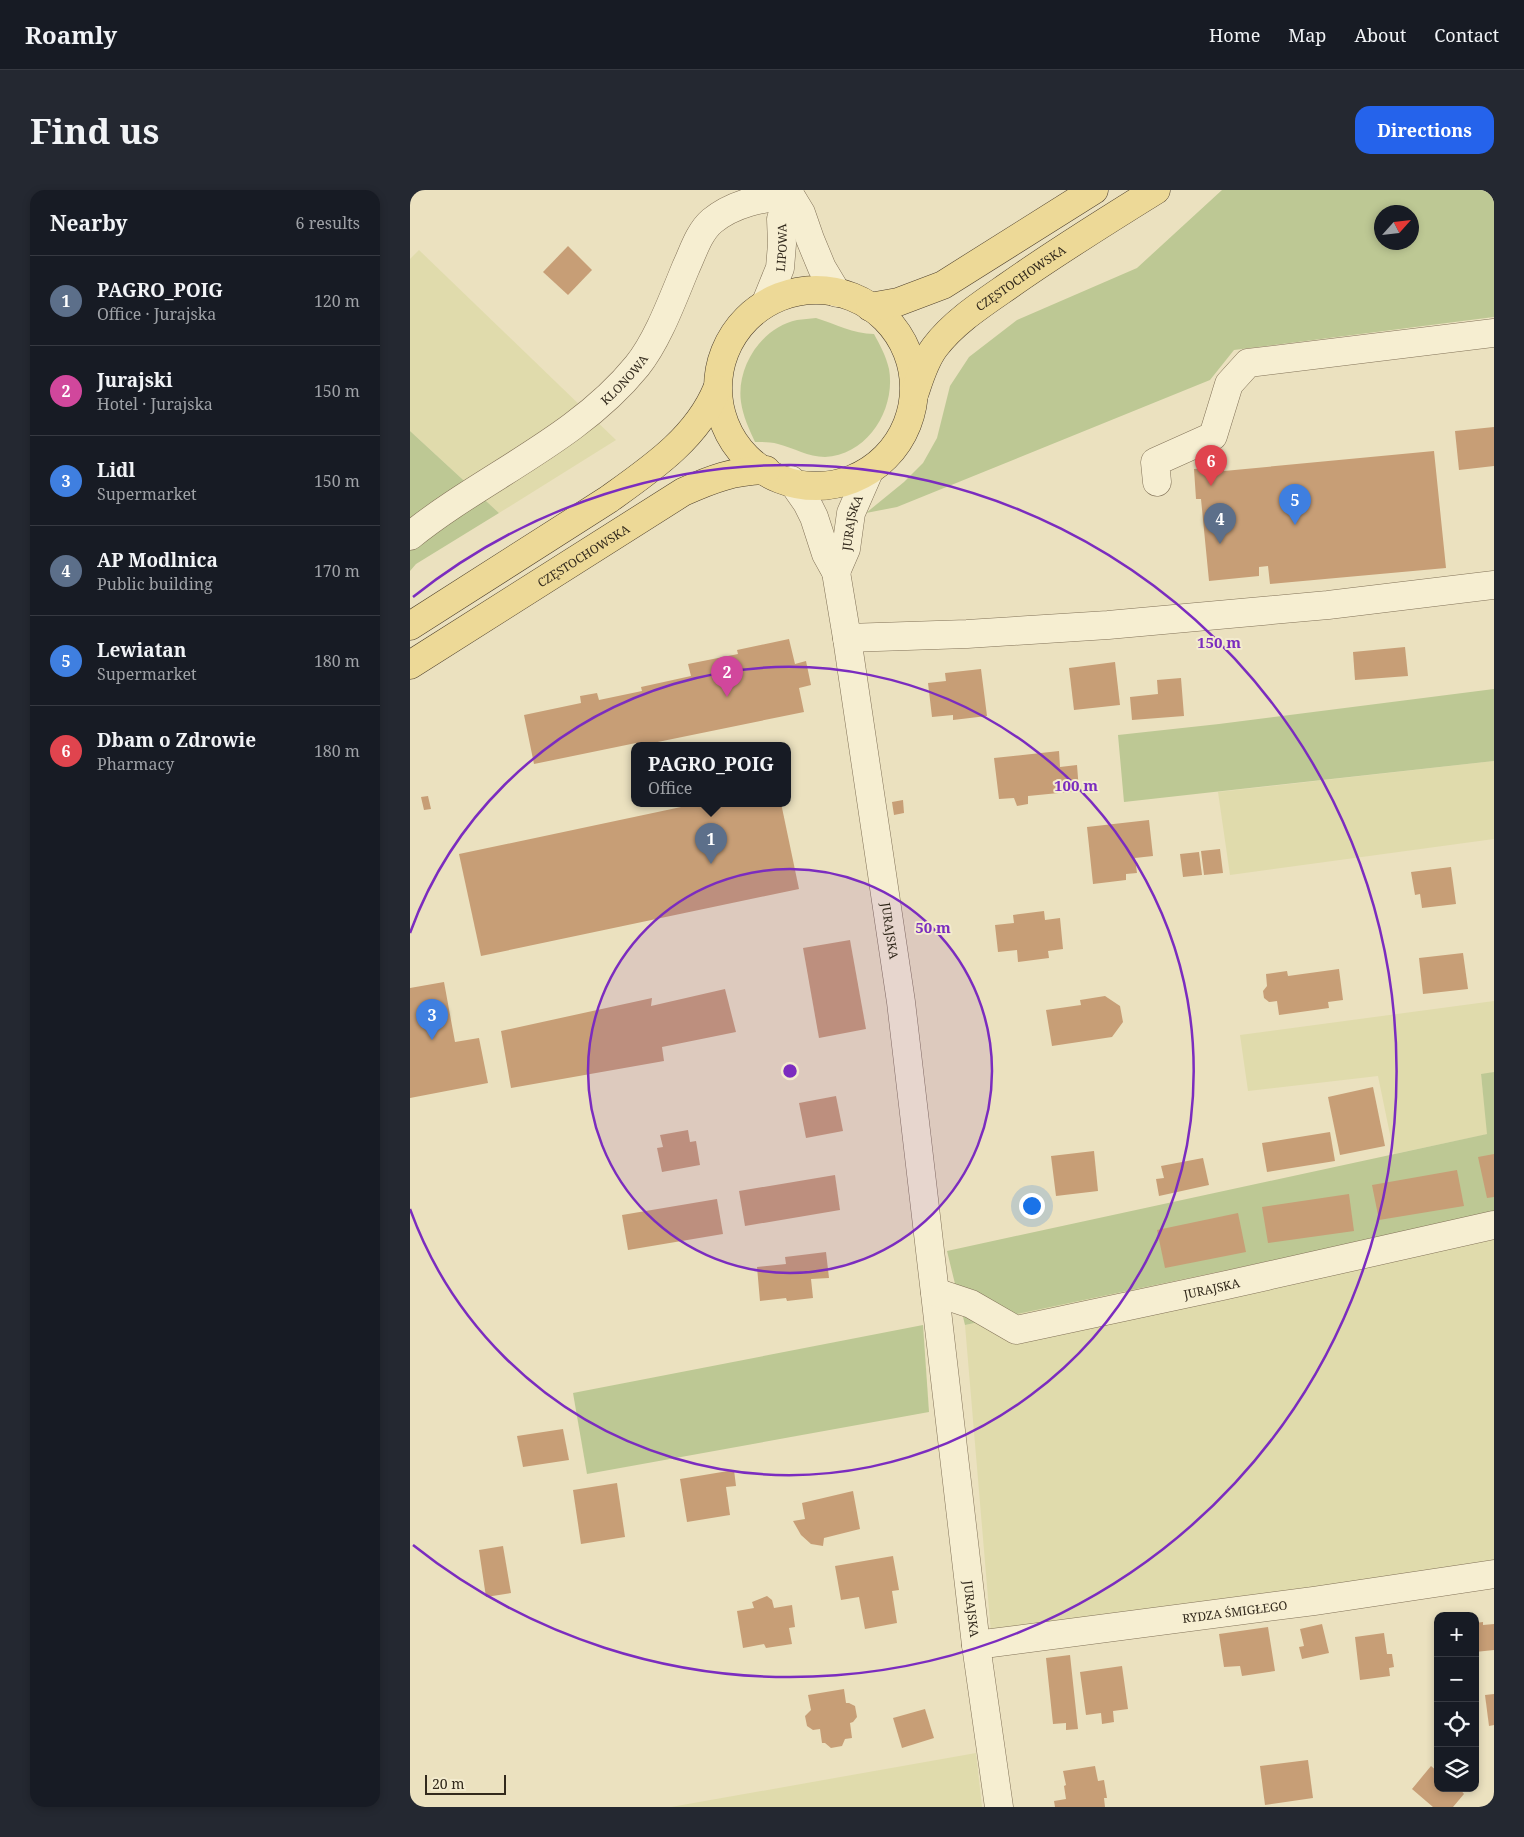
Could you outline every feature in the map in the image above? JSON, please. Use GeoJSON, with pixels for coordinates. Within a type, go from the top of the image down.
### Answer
{"type":"FeatureCollection","features":[{"type":"Feature","properties":{"kind":"main road"},"geometry":{"type":"LineString","coordinates":[[870,306],[898,302],[943,285],[1094,190]]}},
{"type":"Feature","properties":{"kind":"main road","name":"CZĘSTOCHOWSKA"},"geometry":{"type":"LineString","coordinates":[[915,392],[926,362],[935,348],[947,333],[973,310],[1032,269],[1156,190]]}},
{"type":"Feature","properties":{"kind":"main road"},"geometry":{"type":"LineString","coordinates":[[812,291],[837,293],[870,306],[885,320],[906,352],[915,392],[913,411],[907,429],[898,445],[884,461],[868,474],[849,481],[831,484],[810,483],[791,480],[766,470],[741,452],[730,436],[722,416],[717,389],[721,356],[731,337],[746,316],[767,300],[790,293],[812,291]]}},
{"type":"Feature","properties":{"kind":"main road"},"geometry":{"type":"LineString","coordinates":[[410,626],[609,499],[641,476],[659,462],[694,428],[704,416],[717,389]]}},
{"type":"Feature","properties":{"kind":"main road","name":"CZĘSTOCHOWSKA"},"geometry":{"type":"LineString","coordinates":[[410,664],[683,492],[720,476],[766,470]]}},
{"type":"Feature","properties":{"kind":"street","name":"LIPOWA"},"geometry":{"type":"LineString","coordinates":[[790,192],[801,213],[822,268],[837,293]]}},
{"type":"Feature","properties":{"kind":"street","name":"LIPOWA"},"geometry":{"type":"LineString","coordinates":[[767,300],[780,268],[782,244],[781,219],[790,192]]}},
{"type":"Feature","properties":{"kind":"street","name":"KLONOWA"},"geometry":{"type":"LineString","coordinates":[[410,536],[433,518],[568,430],[607,397],[638,365],[661,326],[698,240],[711,222],[748,201],[790,192]]}},
{"type":"Feature","properties":{"kind":"street"},"geometry":{"type":"LineString","coordinates":[[1157,482],[1155,462],[1213,436],[1229,384],[1248,363],[1494,334]]}},
{"type":"Feature","properties":{"kind":"street","name":"JURAJSKA"},"geometry":{"type":"LineString","coordinates":[[836,572],[846,549],[851,513],[868,474]]}},
{"type":"Feature","properties":{"kind":"street","name":"JURAJSKA"},"geometry":{"type":"LineString","coordinates":[[791,480],[814,517],[826,554],[836,572],[847,638],[901,1002],[976,1645],[999,1807]]}},
{"type":"Feature","properties":{"kind":"street"},"geometry":{"type":"LineString","coordinates":[[847,638],[967,634],[1108,625],[1328,605],[1494,585]]}},
{"type":"Feature","properties":{"kind":"street","name":"JURAJSKA"},"geometry":{"type":"LineString","coordinates":[[934,1292],[971,1304],[1016,1330],[1494,1225]]}},
{"type":"Feature","properties":{"kind":"street","name":"RYDZA ŚMIGŁEGO"},"geometry":{"type":"LineString","coordinates":[[976,1645],[1494,1574]]}},
{"type":"Feature","properties":{"kind":"shaded area"},"geometry":{"type":"Polygon","coordinates":[[[419,250],[616,440],[499,513],[410,431],[410,259],[419,250]]]}},
{"type":"Feature","properties":{"kind":"shaded area"},"geometry":{"type":"Polygon","coordinates":[[[1494,761],[1494,839],[1230,875],[1218,792],[1494,761]]]}},
{"type":"Feature","properties":{"kind":"shaded area"},"geometry":{"type":"Polygon","coordinates":[[[1494,1001],[1494,1072],[1481,1075],[1488,1134],[1394,1154],[1378,1076],[1248,1091],[1240,1035],[1494,1001]]]}},
{"type":"Feature","properties":{"kind":"shaded area"},"geometry":{"type":"Polygon","coordinates":[[[1494,1214],[1494,1562],[991,1633],[965,1325],[1494,1214]]]}},
{"type":"Feature","properties":{"kind":"shaded area"},"geometry":{"type":"Polygon","coordinates":[[[976,1753],[982,1807],[671,1807],[976,1753]]]}},
{"type":"Feature","properties":{"kind":"green space"},"geometry":{"type":"Polygon","coordinates":[[[1222,190],[1494,190],[1494,317],[1234,350],[1210,380],[897,507],[866,513],[904,482],[923,463],[937,438],[950,386],[969,357],[1017,320],[1137,268],[1222,190]]]}},
{"type":"Feature","properties":{"kind":"green space"},"geometry":{"type":"Polygon","coordinates":[[[816,318],[852,331],[874,334],[888,364],[890,384],[883,414],[876,427],[866,439],[854,448],[840,454],[825,457],[807,454],[775,443],[755,442],[748,427],[741,402],[743,375],[754,350],[773,331],[784,324],[797,320],[816,318]]]}},
{"type":"Feature","properties":{"kind":"green space"},"geometry":{"type":"Polygon","coordinates":[[[410,431],[499,513],[416,564],[410,571],[410,431]]]}},
{"type":"Feature","properties":{"kind":"green space"},"geometry":{"type":"Polygon","coordinates":[[[1494,689],[1494,761],[1124,802],[1118,735],[1494,689]]]}},
{"type":"Feature","properties":{"kind":"green space"},"geometry":{"type":"Polygon","coordinates":[[[1494,1072],[1494,1214],[965,1325],[947,1251],[1487,1134],[1481,1074],[1494,1072]]]}},
{"type":"Feature","properties":{"kind":"green space"},"geometry":{"type":"Polygon","coordinates":[[[923,1325],[929,1412],[587,1474],[573,1393],[923,1325]]]}},
{"type":"Feature","properties":{"kind":"building"},"geometry":{"type":"Polygon","coordinates":[[[568,246],[592,270],[568,295],[543,272],[568,246]]]}},
{"type":"Feature","properties":{"kind":"building"},"geometry":{"type":"Polygon","coordinates":[[[1494,427],[1494,466],[1459,470],[1455,431],[1494,427]]]}},
{"type":"Feature","properties":{"kind":"building"},"geometry":{"type":"Polygon","coordinates":[[[1434,451],[1446,568],[1270,584],[1268,566],[1259,567],[1259,576],[1209,581],[1201,499],[1196,499],[1194,469],[1224,466],[1224,471],[1434,451]]]}},
{"type":"Feature","properties":{"kind":"building"},"geometry":{"type":"Polygon","coordinates":[[[789,639],[795,664],[806,661],[811,685],[799,688],[804,712],[658,742],[631,742],[631,744],[534,764],[524,715],[581,703],[580,696],[597,693],[599,700],[642,691],[641,687],[691,676],[688,664],[738,654],[737,650],[789,639]]]}},
{"type":"Feature","properties":{"kind":"building"},"geometry":{"type":"Polygon","coordinates":[[[1405,647],[1408,676],[1355,680],[1353,652],[1405,647]]]}},
{"type":"Feature","properties":{"kind":"building"},"geometry":{"type":"Polygon","coordinates":[[[1115,662],[1120,705],[1074,710],[1069,668],[1115,662]]]}},
{"type":"Feature","properties":{"kind":"building"},"geometry":{"type":"Polygon","coordinates":[[[981,669],[987,716],[953,720],[953,715],[932,717],[928,683],[946,681],[945,673],[981,669]]]}},
{"type":"Feature","properties":{"kind":"building"},"geometry":{"type":"Polygon","coordinates":[[[1181,678],[1184,716],[1132,720],[1130,697],[1158,694],[1157,680],[1181,678]]]}},
{"type":"Feature","properties":{"kind":"building"},"geometry":{"type":"Polygon","coordinates":[[[1059,751],[1060,767],[1077,765],[1079,791],[1028,796],[1028,804],[1017,806],[1014,798],[999,799],[994,758],[1059,751]]]}},
{"type":"Feature","properties":{"kind":"building"},"geometry":{"type":"Polygon","coordinates":[[[428,796],[431,809],[424,810],[421,797],[428,796]]]}},
{"type":"Feature","properties":{"kind":"building"},"geometry":{"type":"Polygon","coordinates":[[[903,800],[904,813],[894,815],[892,802],[903,800]]]}},
{"type":"Feature","properties":{"kind":"building"},"geometry":{"type":"Polygon","coordinates":[[[681,807],[782,807],[799,889],[481,956],[459,854],[681,807]]]}},
{"type":"Feature","properties":{"kind":"building"},"geometry":{"type":"Polygon","coordinates":[[[1149,820],[1153,856],[1135,858],[1137,873],[1126,874],[1126,880],[1093,884],[1087,827],[1149,820]]]}},
{"type":"Feature","properties":{"kind":"building"},"geometry":{"type":"Polygon","coordinates":[[[1220,849],[1223,873],[1204,875],[1201,851],[1220,849]]]}},
{"type":"Feature","properties":{"kind":"building"},"geometry":{"type":"Polygon","coordinates":[[[1199,852],[1202,875],[1183,877],[1180,854],[1199,852]]]}},
{"type":"Feature","properties":{"kind":"building"},"geometry":{"type":"Polygon","coordinates":[[[1451,867],[1456,904],[1422,908],[1420,894],[1415,895],[1411,872],[1451,867]]]}},
{"type":"Feature","properties":{"kind":"building"},"geometry":{"type":"Polygon","coordinates":[[[1044,911],[1045,920],[1060,918],[1063,949],[1048,951],[1049,958],[1018,962],[1017,950],[998,952],[995,925],[1014,923],[1013,915],[1044,911]]]}},
{"type":"Feature","properties":{"kind":"building"},"geometry":{"type":"Polygon","coordinates":[[[850,940],[866,1029],[819,1038],[803,948],[850,940]]]}},
{"type":"Feature","properties":{"kind":"building"},"geometry":{"type":"Polygon","coordinates":[[[1463,953],[1468,989],[1423,994],[1419,958],[1463,953]]]}},
{"type":"Feature","properties":{"kind":"building"},"geometry":{"type":"Polygon","coordinates":[[[1339,969],[1343,1000],[1328,1002],[1329,1008],[1279,1015],[1277,1001],[1269,1002],[1264,998],[1263,991],[1267,986],[1266,974],[1287,971],[1288,976],[1339,969]]]}},
{"type":"Feature","properties":{"kind":"building"},"geometry":{"type":"Polygon","coordinates":[[[444,982],[455,1042],[479,1038],[488,1083],[410,1098],[410,988],[444,982]]]}},
{"type":"Feature","properties":{"kind":"building"},"geometry":{"type":"Polygon","coordinates":[[[725,989],[736,1032],[662,1047],[664,1061],[511,1088],[501,1031],[652,998],[651,1006],[725,989]]]}},
{"type":"Feature","properties":{"kind":"building"},"geometry":{"type":"Polygon","coordinates":[[[1105,996],[1120,1006],[1123,1022],[1112,1037],[1052,1046],[1046,1010],[1081,1005],[1080,1000],[1105,996]]]}},
{"type":"Feature","properties":{"kind":"building"},"geometry":{"type":"Polygon","coordinates":[[[1373,1087],[1385,1146],[1340,1155],[1328,1097],[1373,1087]]]}},
{"type":"Feature","properties":{"kind":"building"},"geometry":{"type":"Polygon","coordinates":[[[836,1096],[843,1131],[806,1138],[799,1103],[836,1096]]]}},
{"type":"Feature","properties":{"kind":"building"},"geometry":{"type":"Polygon","coordinates":[[[688,1130],[690,1142],[696,1141],[700,1165],[662,1172],[657,1148],[663,1147],[660,1135],[688,1130]]]}},
{"type":"Feature","properties":{"kind":"building"},"geometry":{"type":"Polygon","coordinates":[[[1330,1132],[1335,1161],[1267,1172],[1262,1143],[1330,1132]]]}},
{"type":"Feature","properties":{"kind":"building"},"geometry":{"type":"Polygon","coordinates":[[[1094,1151],[1098,1191],[1056,1196],[1051,1156],[1094,1151]]]}},
{"type":"Feature","properties":{"kind":"building"},"geometry":{"type":"Polygon","coordinates":[[[1494,1154],[1494,1197],[1487,1198],[1478,1157],[1494,1154]]]}},
{"type":"Feature","properties":{"kind":"building"},"geometry":{"type":"Polygon","coordinates":[[[1203,1158],[1209,1185],[1159,1196],[1156,1179],[1164,1178],[1161,1166],[1203,1158]]]}},
{"type":"Feature","properties":{"kind":"building"},"geometry":{"type":"Polygon","coordinates":[[[1457,1170],[1464,1206],[1379,1220],[1372,1185],[1457,1170]]]}},
{"type":"Feature","properties":{"kind":"building"},"geometry":{"type":"Polygon","coordinates":[[[835,1175],[840,1210],[745,1226],[739,1191],[835,1175]]]}},
{"type":"Feature","properties":{"kind":"building"},"geometry":{"type":"Polygon","coordinates":[[[1349,1194],[1354,1231],[1268,1243],[1262,1207],[1349,1194]]]}},
{"type":"Feature","properties":{"kind":"building"},"geometry":{"type":"Polygon","coordinates":[[[717,1199],[723,1234],[628,1250],[622,1215],[717,1199]]]}},
{"type":"Feature","properties":{"kind":"building"},"geometry":{"type":"Polygon","coordinates":[[[1238,1213],[1246,1252],[1165,1268],[1157,1230],[1238,1213]]]}},
{"type":"Feature","properties":{"kind":"building"},"geometry":{"type":"Polygon","coordinates":[[[826,1252],[829,1278],[811,1279],[813,1298],[787,1301],[786,1298],[760,1301],[757,1267],[786,1264],[785,1257],[826,1252]]]}},
{"type":"Feature","properties":{"kind":"building"},"geometry":{"type":"Polygon","coordinates":[[[563,1429],[569,1460],[523,1467],[517,1436],[563,1429]]]}},
{"type":"Feature","properties":{"kind":"building"},"geometry":{"type":"Polygon","coordinates":[[[734,1470],[736,1486],[726,1487],[730,1515],[687,1522],[680,1479],[734,1470]]]}},
{"type":"Feature","properties":{"kind":"building"},"geometry":{"type":"Polygon","coordinates":[[[617,1483],[625,1537],[581,1544],[573,1490],[617,1483]]]}},
{"type":"Feature","properties":{"kind":"building"},"geometry":{"type":"Polygon","coordinates":[[[853,1491],[860,1529],[824,1538],[823,1546],[811,1544],[801,1535],[793,1521],[805,1519],[802,1503],[853,1491]]]}},
{"type":"Feature","properties":{"kind":"building"},"geometry":{"type":"Polygon","coordinates":[[[503,1546],[511,1593],[486,1597],[479,1550],[503,1546]]]}},
{"type":"Feature","properties":{"kind":"building"},"geometry":{"type":"Polygon","coordinates":[[[893,1556],[899,1590],[892,1591],[897,1623],[865,1629],[859,1597],[841,1600],[835,1566],[893,1556]]]}},
{"type":"Feature","properties":{"kind":"building"},"geometry":{"type":"Polygon","coordinates":[[[767,1596],[772,1600],[774,1608],[792,1605],[795,1627],[789,1628],[792,1644],[766,1648],[764,1644],[743,1648],[737,1611],[754,1608],[752,1602],[767,1596]]]}},
{"type":"Feature","properties":{"kind":"building"},"geometry":{"type":"Polygon","coordinates":[[[1479,1622],[1483,1622],[1483,1625],[1494,1624],[1494,1650],[1479,1652],[1479,1622]]]}},
{"type":"Feature","properties":{"kind":"building"},"geometry":{"type":"Polygon","coordinates":[[[1322,1624],[1329,1653],[1302,1659],[1299,1647],[1304,1646],[1300,1629],[1322,1624]]]}},
{"type":"Feature","properties":{"kind":"building"},"geometry":{"type":"Polygon","coordinates":[[[1268,1627],[1275,1671],[1242,1676],[1240,1666],[1224,1667],[1219,1634],[1268,1627]]]}},
{"type":"Feature","properties":{"kind":"building"},"geometry":{"type":"Polygon","coordinates":[[[1384,1633],[1387,1654],[1392,1654],[1394,1667],[1389,1668],[1390,1676],[1360,1680],[1355,1637],[1384,1633]]]}},
{"type":"Feature","properties":{"kind":"building"},"geometry":{"type":"Polygon","coordinates":[[[1070,1655],[1078,1729],[1066,1730],[1066,1723],[1053,1724],[1046,1658],[1070,1655]]]}},
{"type":"Feature","properties":{"kind":"building"},"geometry":{"type":"Polygon","coordinates":[[[1122,1666],[1128,1709],[1113,1711],[1114,1722],[1102,1724],[1101,1713],[1086,1715],[1080,1672],[1122,1666]]]}},
{"type":"Feature","properties":{"kind":"building"},"geometry":{"type":"Polygon","coordinates":[[[844,1689],[846,1703],[855,1706],[857,1717],[850,1723],[852,1738],[845,1739],[842,1746],[831,1748],[822,1743],[820,1729],[813,1730],[807,1726],[805,1716],[811,1710],[808,1695],[844,1689]]]}},
{"type":"Feature","properties":{"kind":"building"},"geometry":{"type":"Polygon","coordinates":[[[1494,1694],[1494,1725],[1489,1726],[1485,1695],[1494,1694]]]}},
{"type":"Feature","properties":{"kind":"building"},"geometry":{"type":"Polygon","coordinates":[[[925,1709],[934,1738],[902,1748],[893,1718],[925,1709]]]}},
{"type":"Feature","properties":{"kind":"building"},"geometry":{"type":"Polygon","coordinates":[[[1308,1760],[1313,1798],[1265,1805],[1260,1766],[1308,1760]]]}},
{"type":"Feature","properties":{"kind":"building"},"geometry":{"type":"Polygon","coordinates":[[[1095,1766],[1098,1781],[1104,1780],[1107,1798],[1104,1798],[1105,1807],[1055,1807],[1054,1801],[1066,1799],[1063,1771],[1095,1766]]]}},
{"type":"Feature","properties":{"kind":"building"},"geometry":{"type":"Polygon","coordinates":[[[1431,1766],[1434,1769],[1434,1792],[1462,1792],[1464,1794],[1453,1807],[1433,1807],[1412,1789],[1431,1766]]]}},
{"type":"Feature","properties":{"kind":"place","name":"Dbam o Zdrowie"},"geometry":{"type":"Point","coordinates":[1211,486]}},
{"type":"Feature","properties":{"kind":"place","name":"Lewiatan"},"geometry":{"type":"Point","coordinates":[1295,525]}},
{"type":"Feature","properties":{"kind":"place","name":"AP Modlnica"},"geometry":{"type":"Point","coordinates":[1220,544]}},
{"type":"Feature","properties":{"kind":"place","name":"Jurajski"},"geometry":{"type":"Point","coordinates":[727,697]}},
{"type":"Feature","properties":{"kind":"place","name":"PAGRO_POIG"},"geometry":{"type":"Point","coordinates":[711,864]}},
{"type":"Feature","properties":{"kind":"place","name":"Lidl"},"geometry":{"type":"Point","coordinates":[432,1040]}}]}
